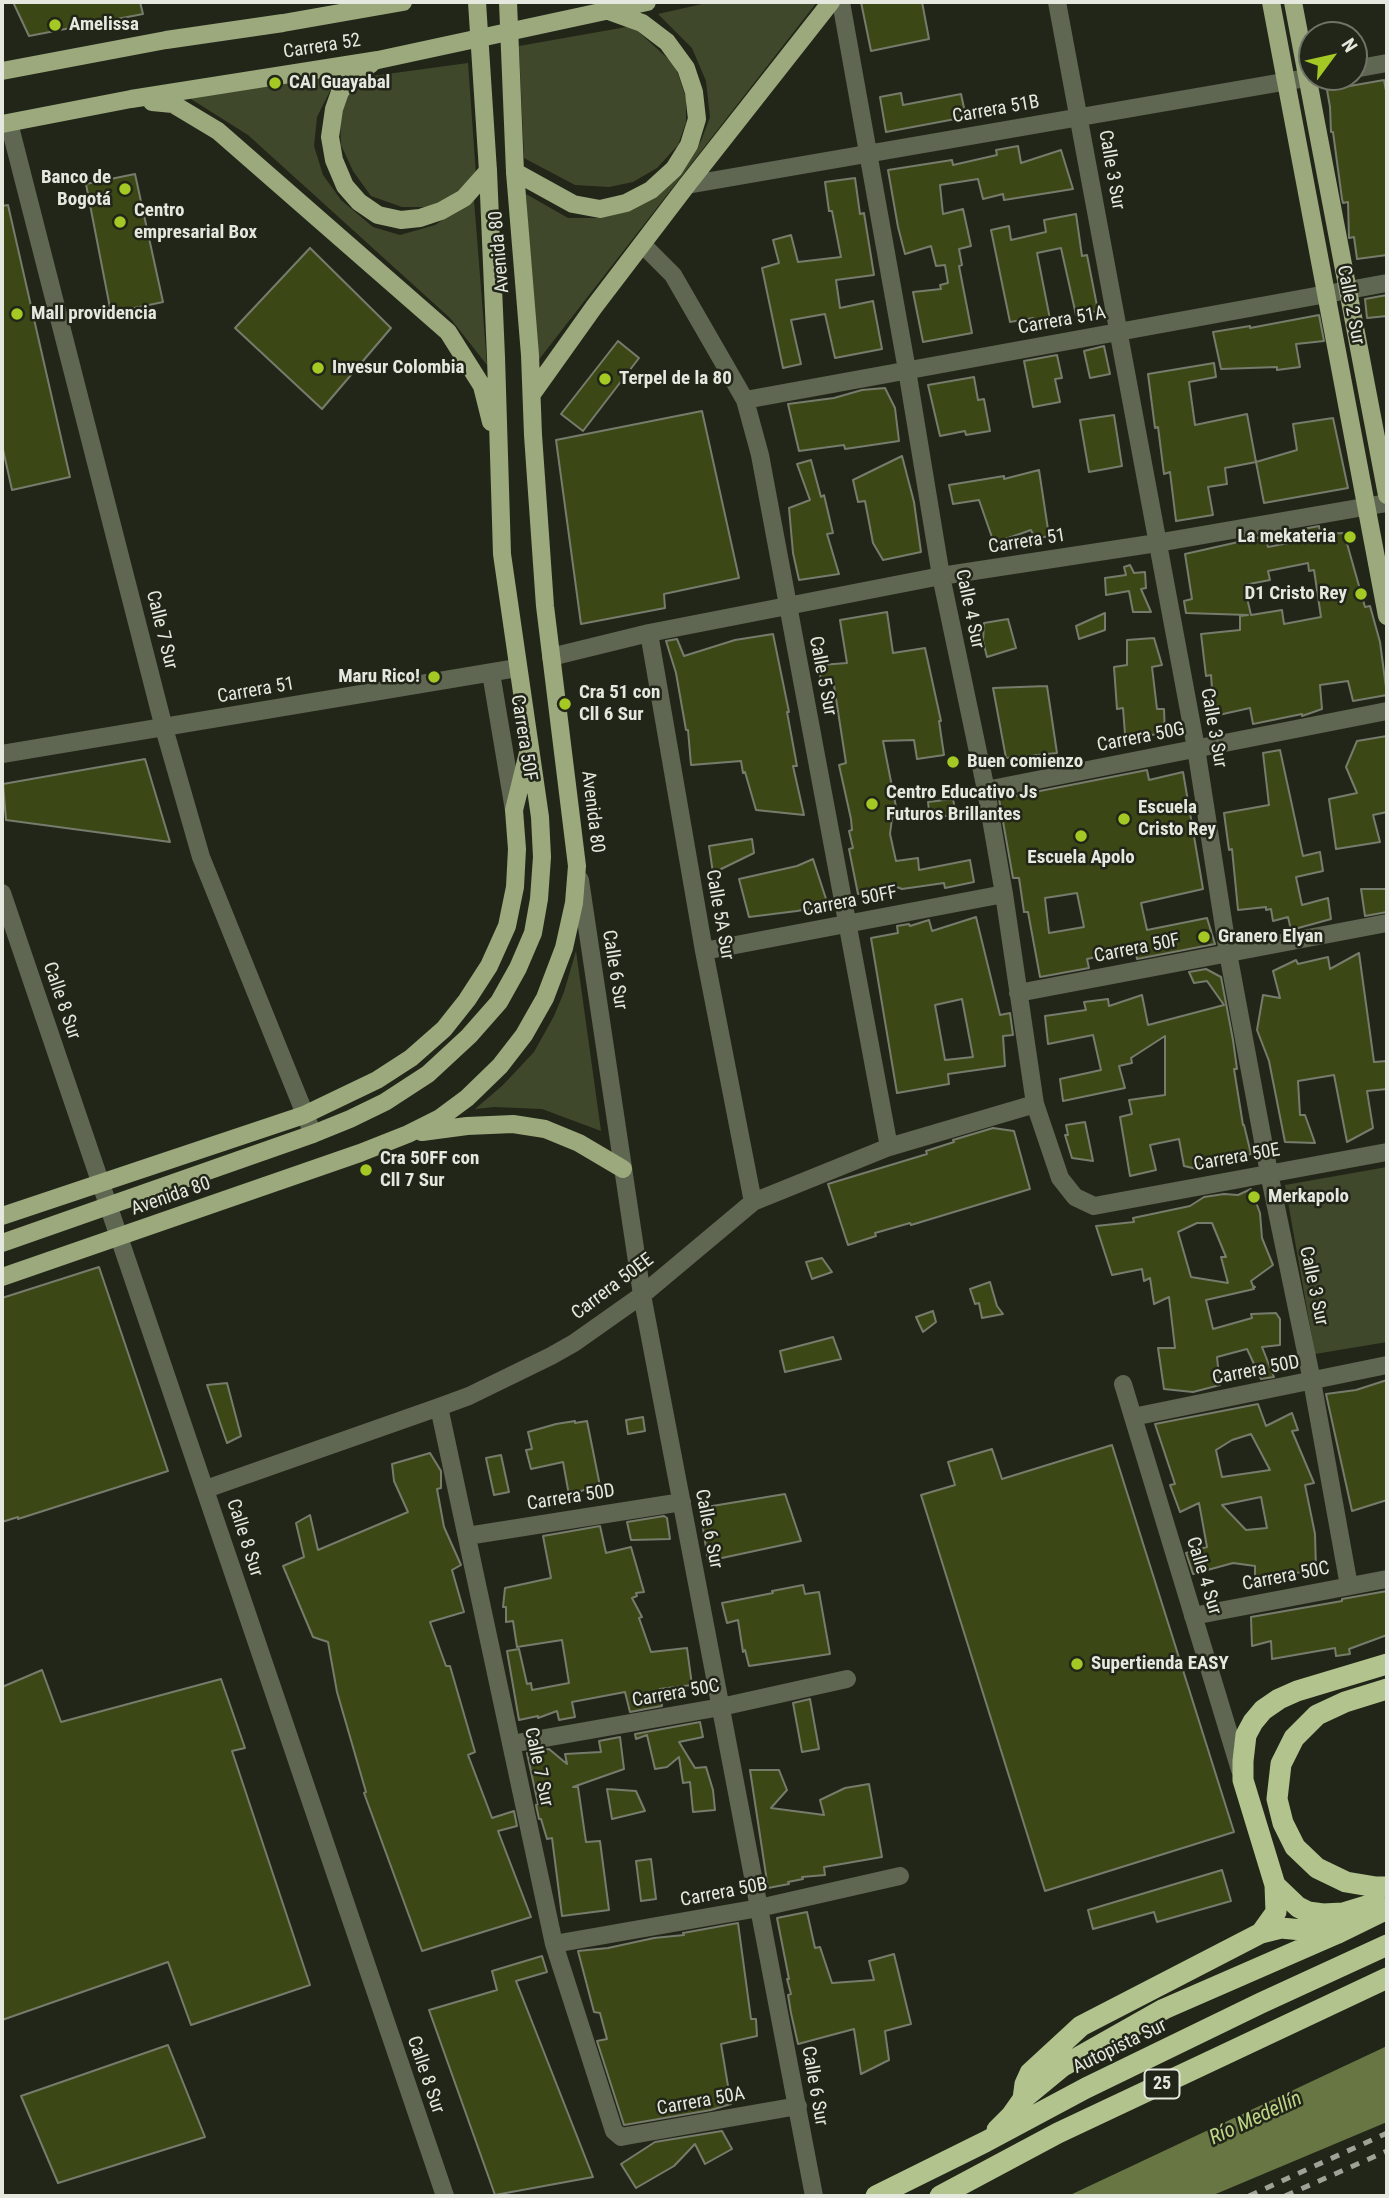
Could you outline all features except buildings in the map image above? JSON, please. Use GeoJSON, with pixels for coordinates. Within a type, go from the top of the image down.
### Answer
{"type":"FeatureCollection","features":[{"type":"Feature","properties":{"kind":"highway"},"geometry":{"type":"LineString","coordinates":[[1261,1933],[1276,1912],[1275,1885],[1243,1780],[1246,1735],[1263,1710],[1279,1699],[1387,1664]]}},
{"type":"Feature","properties":{"kind":"highway"},"geometry":{"type":"LineString","coordinates":[[1387,1689],[1345,1702],[1317,1715],[1294,1738],[1281,1765],[1277,1799],[1283,1823],[1295,1847],[1317,1868],[1346,1882],[1387,1886]]}},
{"type":"Feature","properties":{"kind":"highway"},"geometry":{"type":"LineString","coordinates":[[1275,1885],[1298,1908],[1308,1912],[1343,1913],[1387,1899]]}},
{"type":"Feature","properties":{"kind":"highway"},"geometry":{"type":"LineString","coordinates":[[985,2142],[1011,2116],[1023,2099],[1063,2066],[1164,2009],[1387,1909]]}},
{"type":"Feature","properties":{"kind":"highway"},"geometry":{"type":"LineString","coordinates":[[1023,2099],[1030,2073],[1081,2026],[1261,1933],[1281,1928],[1336,1934]]}},
{"type":"Feature","properties":{"kind":"highway","name":"Autopista Sur"},"geometry":{"type":"LineString","coordinates":[[876,2196],[1086,2088],[1387,1945]]}},
{"type":"Feature","properties":{"kind":"highway","name":"25"},"geometry":{"type":"LineString","coordinates":[[940,2196],[1058,2133],[1387,1978]]}},
{"type":"Feature","properties":{"kind":"main road"},"geometry":{"type":"LineString","coordinates":[[283,23],[332,2]]}},
{"type":"Feature","properties":{"kind":"main road","name":"Carrera 52"},"geometry":{"type":"LineString","coordinates":[[2,71],[166,40],[403,2]]}},
{"type":"Feature","properties":{"kind":"main road","name":"Avenida 80"},"geometry":{"type":"LineString","coordinates":[[2,1243],[313,1134],[384,1102],[428,1074],[470,1036],[499,1002],[533,933],[542,857],[540,817],[502,554],[488,172],[477,2]]}},
{"type":"Feature","properties":{"kind":"main road","name":"Avenida 80"},"geometry":{"type":"LineString","coordinates":[[2,1278],[347,1158],[440,1118],[467,1098],[500,1066],[524,1035],[545,998],[564,948],[574,903],[578,866],[544,593],[515,172],[508,2]]}},
{"type":"Feature","properties":{"kind":"main road","name":"Carrera 52"},"geometry":{"type":"LineString","coordinates":[[6,123],[131,99],[378,60],[647,2]]}},
{"type":"Feature","properties":{"kind":"main road"},"geometry":{"type":"LineString","coordinates":[[532,394],[687,185],[831,2]]}},
{"type":"Feature","properties":{"kind":"main road","name":"Calle 2 Sur"},"geometry":{"type":"LineString","coordinates":[[1271,2],[1387,616]]}},
{"type":"Feature","properties":{"kind":"main road","name":"Calle 2 Sur"},"geometry":{"type":"LineString","coordinates":[[1293,2],[1298,24]]}},
{"type":"Feature","properties":{"kind":"main road"},"geometry":{"type":"LineString","coordinates":[[515,172],[573,204],[600,209],[626,202],[651,190],[674,169],[689,145],[697,120],[694,92],[686,68],[667,42],[642,23],[606,10]]}},
{"type":"Feature","properties":{"kind":"main road"},"geometry":{"type":"LineString","coordinates":[[378,60],[351,77],[340,92],[330,136],[334,160],[345,186],[359,202],[378,215],[401,220],[420,218],[441,211],[464,198],[488,172]]}},
{"type":"Feature","properties":{"kind":"main road","name":"Calle 2 Sur"},"geometry":{"type":"LineString","coordinates":[[1312,91],[1387,495]]}},
{"type":"Feature","properties":{"kind":"main road"},"geometry":{"type":"LineString","coordinates":[[131,99],[173,104],[219,131],[448,332],[482,386],[498,459]]}},
{"type":"Feature","properties":{"kind":"main road","name":"Avenida 80"},"geometry":{"type":"LineString","coordinates":[[2,1216],[304,1115],[377,1080],[411,1058],[444,1029],[489,966],[507,926],[515,887],[517,849],[514,810],[530,745]]}},
{"type":"Feature","properties":{"kind":"main road"},"geometry":{"type":"LineString","coordinates":[[408,1134],[467,1126],[513,1124],[545,1129],[579,1143],[623,1170]]}},
{"type":"Feature","properties":{"kind":"street","name":"Calle 4 Sur"},"geometry":{"type":"LineString","coordinates":[[841,2],[941,576],[986,790],[1035,1104],[1060,1178],[1075,1198],[1094,1206]]}},
{"type":"Feature","properties":{"kind":"street","name":"Calle 3 Sur"},"geometry":{"type":"LineString","coordinates":[[1057,2],[1196,748],[1228,953],[1269,1173],[1312,1381],[1349,1586]]}},
{"type":"Feature","properties":{"kind":"street"},"geometry":{"type":"LineString","coordinates":[[1368,66],[1387,63]]}},
{"type":"Feature","properties":{"kind":"street","name":"Carrera 51B"},"geometry":{"type":"LineString","coordinates":[[687,185],[1298,79]]}},
{"type":"Feature","properties":{"kind":"street","name":"Calle 7 Sur"},"geometry":{"type":"LineString","coordinates":[[6,123],[164,728],[201,857],[313,1134]]}},
{"type":"Feature","properties":{"kind":"street","name":"Calle 5 Sur"},"geometry":{"type":"LineString","coordinates":[[642,244],[673,275],[745,400],[760,455],[889,1147]]}},
{"type":"Feature","properties":{"kind":"street","name":"Carrera 51A"},"geometry":{"type":"LineString","coordinates":[[745,400],[1387,283]]}},
{"type":"Feature","properties":{"kind":"street","name":"Carrera 51"},"geometry":{"type":"LineString","coordinates":[[551,657],[649,633],[941,576],[1157,543],[1387,503]]}},
{"type":"Feature","properties":{"kind":"street","name":"Calle 5A Sur"},"geometry":{"type":"LineString","coordinates":[[649,633],[704,951],[753,1202]]}},
{"type":"Feature","properties":{"kind":"street","name":"Carrera 51"},"geometry":{"type":"LineString","coordinates":[[2,754],[517,668]]}},
{"type":"Feature","properties":{"kind":"street","name":"Carrera 50F"},"geometry":{"type":"LineString","coordinates":[[491,673],[514,810]]}},
{"type":"Feature","properties":{"kind":"street","name":"Carrera 50G"},"geometry":{"type":"LineString","coordinates":[[986,790],[1387,711]]}},
{"type":"Feature","properties":{"kind":"street","name":"Calle 6 Sur"},"geometry":{"type":"LineString","coordinates":[[578,866],[642,1294],[814,2196]]}},
{"type":"Feature","properties":{"kind":"street","name":"Calle 8 Sur"},"geometry":{"type":"LineString","coordinates":[[2,893],[445,2196]]}},
{"type":"Feature","properties":{"kind":"street","name":"Carrera 50FF"},"geometry":{"type":"LineString","coordinates":[[704,951],[1004,894]]}},
{"type":"Feature","properties":{"kind":"street","name":"Carrera 50F"},"geometry":{"type":"LineString","coordinates":[[1018,993],[1387,923]]}},
{"type":"Feature","properties":{"kind":"street","name":"Carrera 50EE"},"geometry":{"type":"LineString","coordinates":[[206,1489],[469,1396],[551,1356],[574,1343],[642,1294],[753,1202],[889,1147],[1035,1104]]}},
{"type":"Feature","properties":{"kind":"street","name":"Carrera 50E"},"geometry":{"type":"LineString","coordinates":[[1094,1206],[1387,1152]]}},
{"type":"Feature","properties":{"kind":"street","name":"Carrera 50D"},"geometry":{"type":"LineString","coordinates":[[1133,1417],[1387,1365]]}},
{"type":"Feature","properties":{"kind":"street","name":"Calle 4 Sur"},"geometry":{"type":"LineString","coordinates":[[1123,1384],[1243,1780]]}},
{"type":"Feature","properties":{"kind":"street","name":"Calle 7 Sur"},"geometry":{"type":"LineString","coordinates":[[439,1407],[554,1944],[614,2131]]}},
{"type":"Feature","properties":{"kind":"street","name":"Carrera 50D"},"geometry":{"type":"LineString","coordinates":[[467,1536],[682,1502]]}},
{"type":"Feature","properties":{"kind":"street","name":"Carrera 50C"},"geometry":{"type":"LineString","coordinates":[[1193,1616],[1387,1579]]}},
{"type":"Feature","properties":{"kind":"street","name":"Carrera 50C"},"geometry":{"type":"LineString","coordinates":[[511,1744],[721,1707],[847,1679]]}},
{"type":"Feature","properties":{"kind":"street","name":"Carrera 50B"},"geometry":{"type":"LineString","coordinates":[[554,1944],[759,1908],[900,1875]]}},
{"type":"Feature","properties":{"kind":"street","name":"Carrera 50A"},"geometry":{"type":"LineString","coordinates":[[614,2131],[621,2137],[798,2106]]}},
{"type":"Feature","properties":{"kind":"shaded area"},"geometry":{"type":"Polygon","coordinates":[[[711,2],[817,2],[537,362],[526,194],[568,218],[597,218],[633,207],[666,188],[701,141],[710,117],[706,81],[692,48],[658,14],[711,2]]]}},
{"type":"Feature","properties":{"kind":"shaded area"},"geometry":{"type":"Polygon","coordinates":[[[632,26],[675,65],[686,98],[686,122],[678,145],[657,168],[633,182],[609,187],[575,185],[524,158],[519,46],[632,26]]]}},
{"type":"Feature","properties":{"kind":"shaded area"},"geometry":{"type":"Polygon","coordinates":[[[468,63],[476,175],[459,193],[432,207],[402,207],[371,196],[353,171],[341,145],[340,118],[349,94],[365,77],[468,63]]]}},
{"type":"Feature","properties":{"kind":"shaded area"},"geometry":{"type":"Polygon","coordinates":[[[338,75],[317,117],[314,146],[323,175],[341,200],[373,227],[400,235],[435,225],[474,200],[487,365],[450,318],[248,135],[183,94],[338,75]]]}},
{"type":"Feature","properties":{"kind":"shaded area"},"geometry":{"type":"Polygon","coordinates":[[[576,951],[601,1131],[542,1109],[475,1109],[503,1085],[534,1052],[564,992],[576,951]]]}},
{"type":"Feature","properties":{"kind":"shaded area"},"geometry":{"type":"Polygon","coordinates":[[[1387,1167],[1387,1342],[1315,1354],[1285,1185],[1387,1167]]]}},
{"type":"Feature","properties":{"kind":"water","name":"Río Medellín"},"geometry":{"type":"Polygon","coordinates":[[[1387,2046],[1387,2122],[1211,2196],[1068,2196],[1387,2046]]]}},
{"type":"Feature","properties":{"kind":"railway"},"geometry":{"type":"LineString","coordinates":[[1249,2196],[1387,2133]]}},
{"type":"Feature","properties":{"kind":"railway"},"geometry":{"type":"LineString","coordinates":[[1285,2196],[1387,2151]]}},
{"type":"Feature","properties":{"kind":"place","name":"Amelissa"},"geometry":{"type":"Point","coordinates":[55,25]}},
{"type":"Feature","properties":{"kind":"place","name":"CAI Guayabal"},"geometry":{"type":"Point","coordinates":[275,83]}},
{"type":"Feature","properties":{"kind":"place","name":"Banco de Bogotá"},"geometry":{"type":"Point","coordinates":[125,189]}},
{"type":"Feature","properties":{"kind":"place","name":"Centro empresarial Box"},"geometry":{"type":"Point","coordinates":[120,222]}},
{"type":"Feature","properties":{"kind":"place","name":"Mall providencia"},"geometry":{"type":"Point","coordinates":[17,314]}},
{"type":"Feature","properties":{"kind":"place","name":"Invesur Colombia"},"geometry":{"type":"Point","coordinates":[318,368]}},
{"type":"Feature","properties":{"kind":"place","name":"Terpel de la 80"},"geometry":{"type":"Point","coordinates":[605,379]}},
{"type":"Feature","properties":{"kind":"place","name":"La mekateria"},"geometry":{"type":"Point","coordinates":[1350,537]}},
{"type":"Feature","properties":{"kind":"place","name":"D1 Cristo Rey"},"geometry":{"type":"Point","coordinates":[1361,594]}},
{"type":"Feature","properties":{"kind":"place","name":"Maru Rico!"},"geometry":{"type":"Point","coordinates":[434,677]}},
{"type":"Feature","properties":{"kind":"place","name":"Cra 51 con Cll 6 Sur"},"geometry":{"type":"Point","coordinates":[565,704]}},
{"type":"Feature","properties":{"kind":"place","name":"Buen comienzo"},"geometry":{"type":"Point","coordinates":[953,762]}},
{"type":"Feature","properties":{"kind":"place","name":"Centro Educativo Js Futuros Brillantes"},"geometry":{"type":"Point","coordinates":[872,804]}},
{"type":"Feature","properties":{"kind":"place","name":"Escuela Cristo Rey"},"geometry":{"type":"Point","coordinates":[1124,819]}},
{"type":"Feature","properties":{"kind":"place","name":"Escuela Apolo"},"geometry":{"type":"Point","coordinates":[1081,836]}},
{"type":"Feature","properties":{"kind":"place","name":"Granero Elyan"},"geometry":{"type":"Point","coordinates":[1204,937]}},
{"type":"Feature","properties":{"kind":"place","name":"Cra 50FF con Cll 7 Sur"},"geometry":{"type":"Point","coordinates":[366,1170]}},
{"type":"Feature","properties":{"kind":"place","name":"Merkapolo"},"geometry":{"type":"Point","coordinates":[1254,1197]}},
{"type":"Feature","properties":{"kind":"place","name":"Supertienda EASY"},"geometry":{"type":"Point","coordinates":[1077,1664]}}]}
